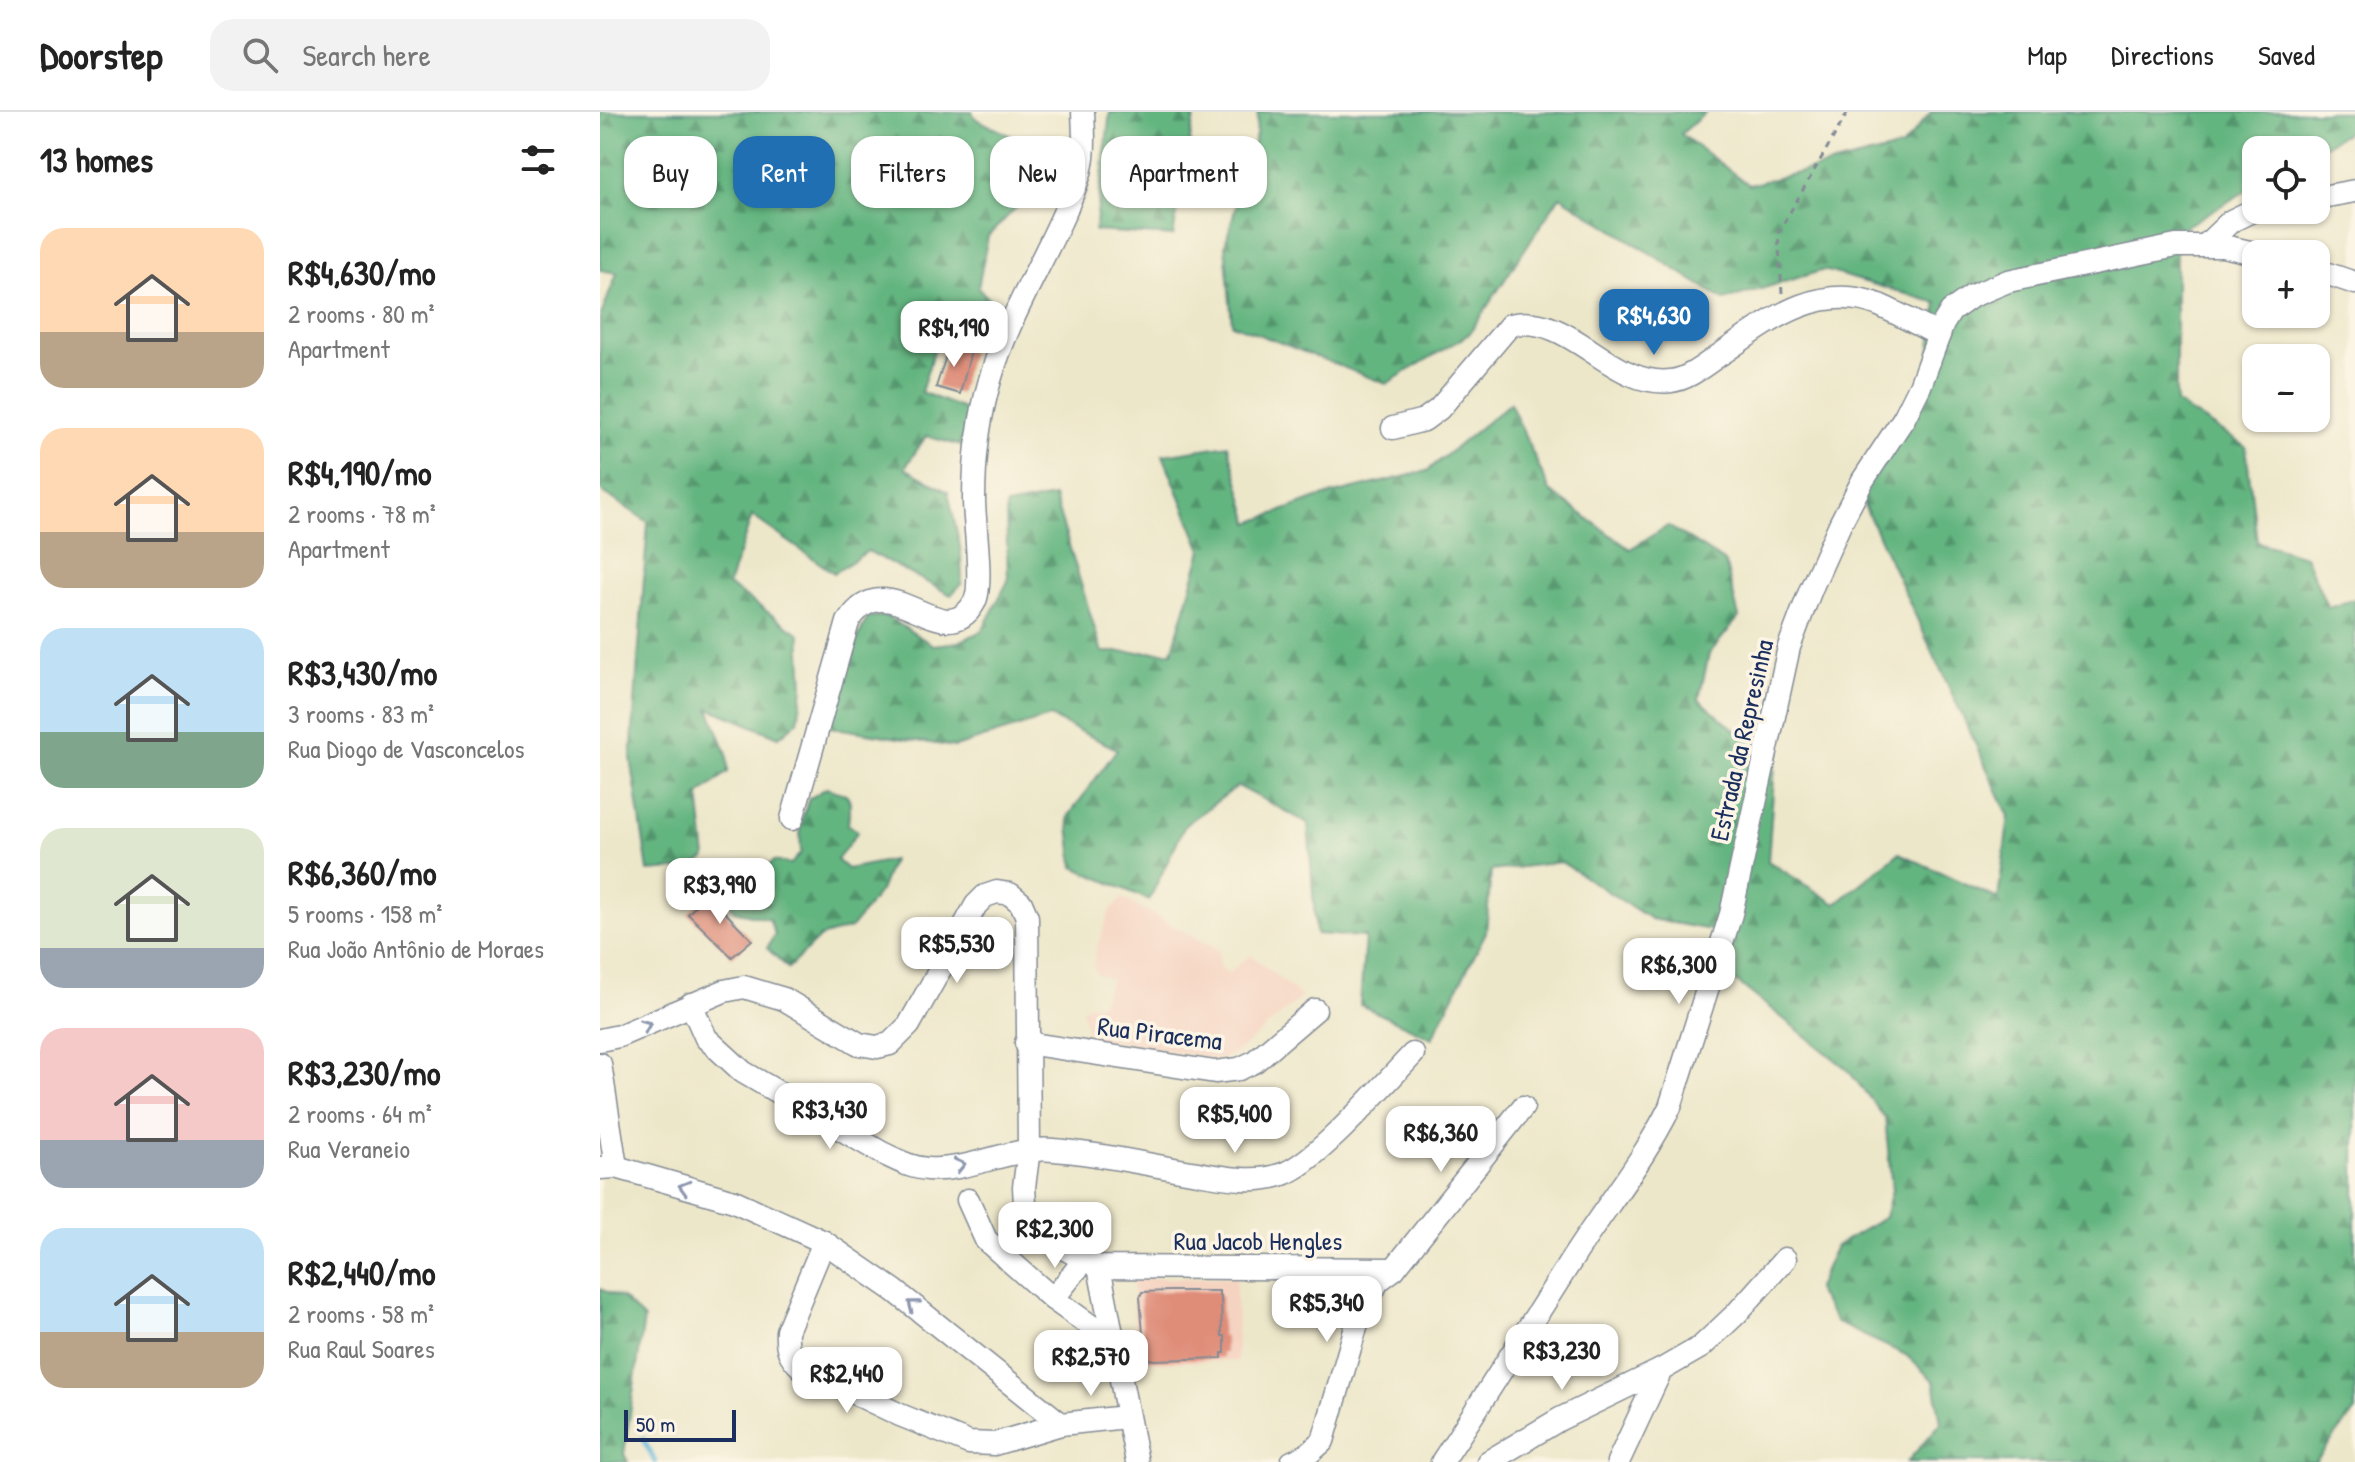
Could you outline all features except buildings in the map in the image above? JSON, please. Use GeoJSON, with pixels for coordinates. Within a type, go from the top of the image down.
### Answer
{"type":"FeatureCollection","features":[{"type":"Feature","properties":{"kind":"street"},"geometry":{"type":"LineString","coordinates":[[792,819],[827,689],[848,622],[854,613],[870,601],[890,599],[940,619],[952,620],[961,618],[976,601],[979,584],[975,542],[976,455],[989,381],[1079,177],[1084,137],[1083,112]]}},
{"type":"Feature","properties":{"kind":"street"},"geometry":{"type":"LineString","coordinates":[[2330,195],[2355,191]]}},
{"type":"Feature","properties":{"kind":"street"},"geometry":{"type":"LineString","coordinates":[[2206,245],[2231,221],[2242,216]]}},
{"type":"Feature","properties":{"kind":"street","name":"Estrada da Represinha"},"geometry":{"type":"LineString","coordinates":[[1442,1462],[1656,1136],[1670,1107],[1731,914],[1793,637],[1841,522],[1920,386],[1951,311],[1972,296],[2008,281],[2176,246],[2206,245],[2242,251]]}},
{"type":"Feature","properties":{"kind":"street"},"geometry":{"type":"LineString","coordinates":[[2330,275],[2355,283]]}},
{"type":"Feature","properties":{"kind":"street"},"geometry":{"type":"LineString","coordinates":[[1393,428],[1424,420],[1439,409],[1510,325],[1536,322],[1554,328],[1627,372],[1655,381],[1679,380],[1783,313],[1818,299],[1877,304],[1939,335]]}},
{"type":"Feature","properties":{"kind":"street"},"geometry":{"type":"LineString","coordinates":[[600,1040],[619,1036],[724,991],[744,987],[784,999],[859,1044],[877,1047],[890,1044],[909,1025],[976,905],[985,896],[997,892],[1010,894],[1021,903],[1027,917],[1029,939],[1026,1043],[1029,1149]]}},
{"type":"Feature","properties":{"kind":"street"},"geometry":{"type":"LineString","coordinates":[[691,1004],[706,1038],[743,1072],[903,1164],[926,1169],[943,1169],[1029,1149],[1079,1153],[1228,1178],[1258,1179],[1282,1175],[1307,1160],[1413,1054]]}},
{"type":"Feature","properties":{"kind":"street","name":"Rua Piracema"},"geometry":{"type":"LineString","coordinates":[[1026,1043],[1215,1072],[1239,1069],[1254,1062],[1315,1010]]}},
{"type":"Feature","properties":{"kind":"street"},"geometry":{"type":"LineString","coordinates":[[600,1064],[608,1168],[734,1201],[824,1242],[895,1291],[1061,1424]]}},
{"type":"Feature","properties":{"kind":"street"},"geometry":{"type":"LineString","coordinates":[[1292,1462],[1307,1455],[1323,1441],[1358,1320],[1378,1281],[1394,1269],[1523,1107]]}},
{"type":"Feature","properties":{"kind":"street","name":"Rua Jacob Hengles"},"geometry":{"type":"LineString","coordinates":[[1029,1149],[1024,1187],[1026,1220],[1035,1233],[1092,1263],[1394,1269]]}},
{"type":"Feature","properties":{"kind":"street"},"geometry":{"type":"LineString","coordinates":[[968,1200],[986,1240],[1053,1299],[1112,1341]]}},
{"type":"Feature","properties":{"kind":"street"},"geometry":{"type":"LineString","coordinates":[[824,1242],[787,1331],[786,1347],[791,1358],[802,1368],[900,1415],[969,1443],[994,1444],[1061,1424],[1126,1417]]}},
{"type":"Feature","properties":{"kind":"street"},"geometry":{"type":"LineString","coordinates":[[1488,1462],[1560,1419],[1701,1347],[1736,1314],[1785,1259]]}},
{"type":"Feature","properties":{"kind":"street"},"geometry":{"type":"LineString","coordinates":[[1053,1299],[1092,1263],[1137,1462]]}},
{"type":"Feature","properties":{"kind":"street"},"geometry":{"type":"LineString","coordinates":[[1618,1462],[1661,1370]]}},
{"type":"Feature","properties":{"kind":"path"},"geometry":{"type":"LineString","coordinates":[[1783,313],[1778,233],[1848,112]]}},
{"type":"Feature","properties":{"kind":"shaded area"},"geometry":{"type":"Polygon","coordinates":[[[1122,898],[1219,950],[1219,967],[1228,973],[1251,955],[1302,997],[1236,1053],[1220,1060],[1088,1037],[1082,1010],[1087,1005],[1101,1003],[1111,979],[1097,974],[1093,966],[1096,950],[1110,911],[1122,898]]]}},
{"type":"Feature","properties":{"kind":"shaded area"},"geometry":{"type":"Polygon","coordinates":[[[1236,1277],[1237,1361],[1135,1362],[1133,1279],[1236,1277]]]}},
{"type":"Feature","properties":{"kind":"green space"},"geometry":{"type":"Polygon","coordinates":[[[600,112],[972,112],[976,119],[1011,136],[990,136],[990,208],[1016,208],[988,236],[978,288],[1001,310],[989,339],[958,334],[936,343],[921,392],[974,413],[965,447],[926,436],[905,468],[948,492],[961,551],[962,583],[951,595],[868,551],[834,573],[752,516],[728,585],[800,634],[803,688],[798,721],[779,737],[709,708],[727,754],[728,772],[699,795],[706,858],[691,868],[648,871],[631,758],[648,522],[600,490],[600,318],[617,273],[600,270],[600,112]]]}},
{"type":"Feature","properties":{"kind":"green space"},"geometry":{"type":"Polygon","coordinates":[[[1110,112],[1195,112],[1191,136],[1107,136],[1110,112]]]}},
{"type":"Feature","properties":{"kind":"green space"},"geometry":{"type":"Polygon","coordinates":[[[1258,112],[1706,112],[1681,134],[1749,185],[1902,147],[1931,112],[2355,112],[2355,128],[2330,142],[2330,136],[2242,136],[2242,193],[2176,232],[2176,403],[2246,447],[2257,542],[2305,556],[2328,608],[2355,599],[2355,1411],[2315,1462],[1907,1462],[1941,1423],[1934,1381],[1906,1355],[1837,1323],[1816,1290],[1836,1246],[1885,1217],[1892,1190],[1885,1118],[1847,1069],[1722,970],[1733,934],[1651,919],[1561,862],[1491,871],[1486,932],[1432,1038],[1360,1005],[1365,937],[1316,934],[1308,823],[1238,786],[1185,825],[1149,900],[1074,867],[1068,817],[1117,749],[1050,717],[955,747],[829,727],[859,635],[868,617],[886,616],[933,645],[959,642],[982,631],[1008,581],[1006,506],[1054,497],[1102,652],[1172,652],[1202,550],[1163,455],[1228,445],[1250,523],[1317,498],[1427,471],[1510,403],[1550,491],[1630,549],[1668,526],[1725,562],[1739,617],[1709,654],[1699,699],[1775,764],[1768,861],[1836,904],[1899,853],[1998,899],[2009,816],[1856,488],[1928,370],[1937,303],[1824,270],[1724,300],[1560,196],[1469,334],[1386,384],[1232,324],[1225,245],[1235,208],[1267,208],[1267,136],[1256,135],[1258,112]]]}},
{"type":"Feature","properties":{"kind":"green space"},"geometry":{"type":"Polygon","coordinates":[[[1101,183],[1101,208],[1178,208],[1173,236],[1095,231],[1101,183]]]}},
{"type":"Feature","properties":{"kind":"green space"},"geometry":{"type":"Polygon","coordinates":[[[826,788],[846,794],[850,802],[848,825],[858,831],[837,860],[847,869],[892,860],[880,891],[851,928],[820,937],[788,968],[767,948],[775,934],[769,919],[734,911],[730,901],[774,861],[791,864],[801,853],[800,824],[809,799],[826,788]]]}},
{"type":"Feature","properties":{"kind":"green space"},"geometry":{"type":"Polygon","coordinates":[[[600,1289],[622,1298],[644,1319],[624,1454],[628,1462],[600,1462],[600,1289]]]}},
{"type":"Feature","properties":{"kind":"waterway"},"geometry":{"type":"LineString","coordinates":[[643,1439],[655,1462]]}}]}
